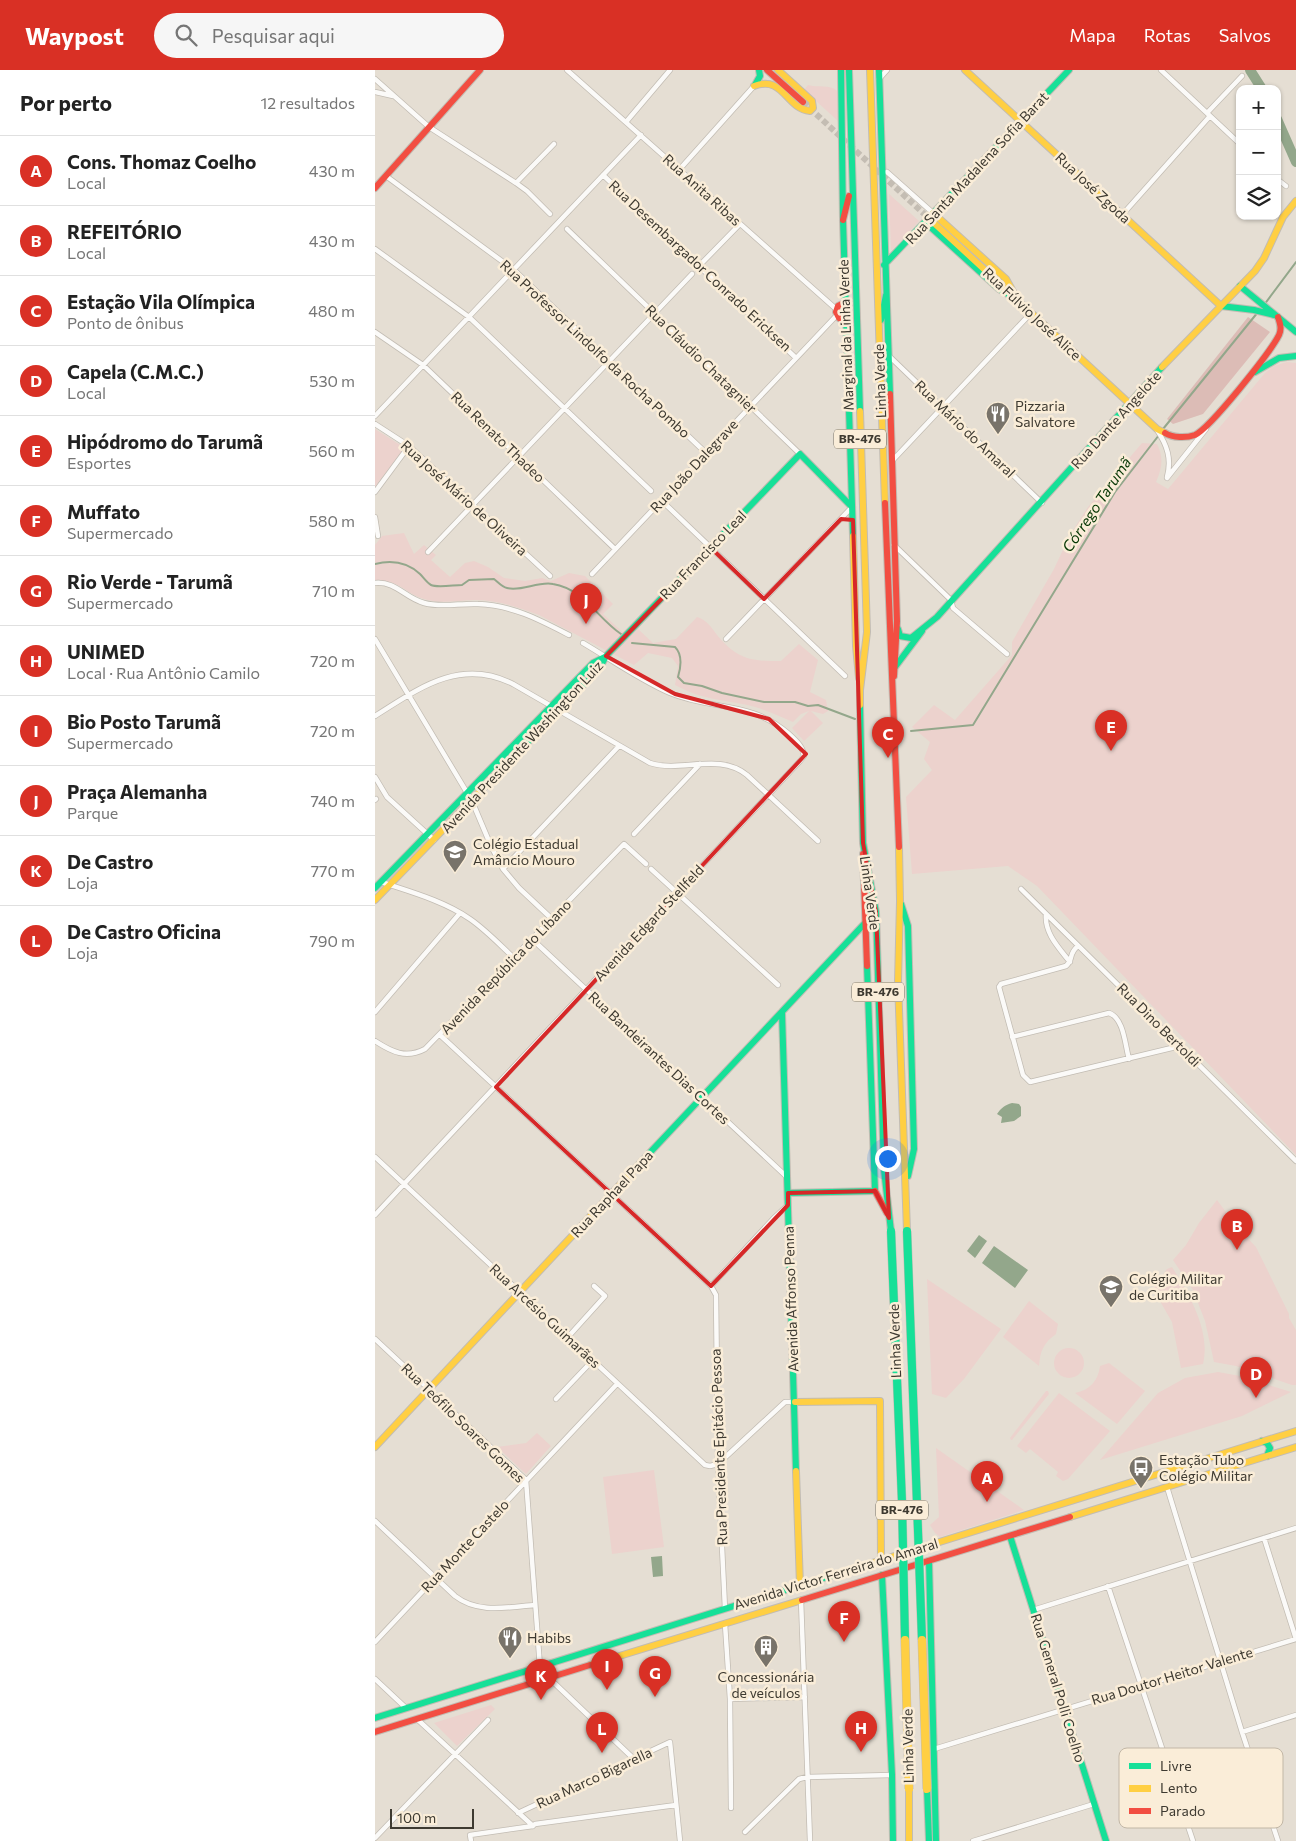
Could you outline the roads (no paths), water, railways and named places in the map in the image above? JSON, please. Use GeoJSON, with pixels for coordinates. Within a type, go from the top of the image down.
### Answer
{"type":"FeatureCollection","features":[{"type":"Feature","properties":{"kind":"main road"},"geometry":{"type":"LineString","coordinates":[[375,188],[480,70]]}},
{"type":"Feature","properties":{"kind":"main road"},"geometry":{"type":"LineString","coordinates":[[755,86],[761,76],[759,70]]}},
{"type":"Feature","properties":{"kind":"main road"},"geometry":{"type":"LineString","coordinates":[[767,70],[803,102]]}},
{"type":"Feature","properties":{"kind":"main road"},"geometry":{"type":"LineString","coordinates":[[755,86],[765,82],[773,83],[803,110],[810,111],[814,104],[812,101],[778,70]]}},
{"type":"Feature","properties":{"kind":"main road","name":"Marginal da Linha Verde"},"geometry":{"type":"LineString","coordinates":[[841,70],[843,220],[851,488],[856,646],[860,690]]}},
{"type":"Feature","properties":{"kind":"main road","name":"Linha Verde"},"geometry":{"type":"LineString","coordinates":[[849,70],[851,187],[866,623],[866,642],[860,690],[866,945],[875,1191]]}},
{"type":"Feature","properties":{"kind":"main road","name":"Linha Verde"},"geometry":{"type":"LineString","coordinates":[[870,70],[878,334],[901,901],[898,982],[929,1841]]}},
{"type":"Feature","properties":{"kind":"main road"},"geometry":{"type":"LineString","coordinates":[[879,70],[897,621],[898,632],[902,637],[909,638],[923,630]]}},
{"type":"Feature","properties":{"kind":"main road","name":"Rua José Zgoda"},"geometry":{"type":"LineString","coordinates":[[965,70],[1221,306]]}},
{"type":"Feature","properties":{"kind":"main road","name":"Rua Santa Madalena Sofia Barat"},"geometry":{"type":"LineString","coordinates":[[884,266],[1069,70]]}},
{"type":"Feature","properties":{"kind":"main road"},"geometry":{"type":"LineString","coordinates":[[843,220],[851,187]]}},
{"type":"Feature","properties":{"kind":"main road","name":"Rua Dante Angelote"},"geometry":{"type":"LineString","coordinates":[[894,669],[906,651],[919,639],[923,630],[1042,503],[1129,404],[1260,265],[1279,224],[1296,202]]}},
{"type":"Feature","properties":{"kind":"main road"},"geometry":{"type":"LineString","coordinates":[[933,214],[1006,279],[1016,299]]}},
{"type":"Feature","properties":{"kind":"main road"},"geometry":{"type":"LineString","coordinates":[[925,222],[999,289],[1016,299]]}},
{"type":"Feature","properties":{"kind":"main road","name":"Rua Fúlvio José Alice"},"geometry":{"type":"LineString","coordinates":[[935,224],[1164,436]]}},
{"type":"Feature","properties":{"kind":"main road"},"geometry":{"type":"LineString","coordinates":[[1240,286],[1260,302],[1267,311]]}},
{"type":"Feature","properties":{"kind":"main road"},"geometry":{"type":"LineString","coordinates":[[878,334],[886,295]]}},
{"type":"Feature","properties":{"kind":"main road"},"geometry":{"type":"LineString","coordinates":[[846,302],[840,304],[836,312],[847,323]]}},
{"type":"Feature","properties":{"kind":"main road"},"geometry":{"type":"LineString","coordinates":[[1221,306],[1267,311],[1277,316],[1296,332]]}},
{"type":"Feature","properties":{"kind":"main road"},"geometry":{"type":"LineString","coordinates":[[1164,436],[1188,436],[1200,432],[1212,423],[1279,335],[1281,326],[1277,316]]}},
{"type":"Feature","properties":{"kind":"main road"},"geometry":{"type":"LineString","coordinates":[[1248,378],[1272,360],[1286,356],[1296,356]]}},
{"type":"Feature","properties":{"kind":"main road","name":"Rua Cláudio Chatagnier"},"geometry":{"type":"LineString","coordinates":[[800,454],[852,507]]}},
{"type":"Feature","properties":{"kind":"main road","name":"Rua Francisco Leal"},"geometry":{"type":"LineString","coordinates":[[606,656],[800,454]]}},
{"type":"Feature","properties":{"kind":"main road"},"geometry":{"type":"LineString","coordinates":[[836,489],[845,491],[851,488]]}},
{"type":"Feature","properties":{"kind":"main road"},"geometry":{"type":"LineString","coordinates":[[893,688],[897,621]]}},
{"type":"Feature","properties":{"kind":"main road","name":"Avenida Presidente Washington Luiz"},"geometry":{"type":"LineString","coordinates":[[378,885],[593,662],[606,656]]}},
{"type":"Feature","properties":{"kind":"main road","name":"Avenida Presidente Washington Luiz"},"geometry":{"type":"LineString","coordinates":[[375,900],[599,669],[606,656]]}},
{"type":"Feature","properties":{"kind":"main road","name":"Linha Verde"},"geometry":{"type":"LineString","coordinates":[[863,843],[876,912],[884,1160],[891,1231],[902,1502],[909,1841]]}},
{"type":"Feature","properties":{"kind":"main road","name":"Linha Verde"},"geometry":{"type":"LineString","coordinates":[[901,901],[908,926],[914,1149],[906,1188]]}},
{"type":"Feature","properties":{"kind":"main road","name":"Rua Raphael Papa"},"geometry":{"type":"LineString","coordinates":[[375,1447],[866,922]]}},
{"type":"Feature","properties":{"kind":"main road"},"geometry":{"type":"LineString","coordinates":[[849,941],[857,938],[862,939],[866,942],[866,945]]}},
{"type":"Feature","properties":{"kind":"main road","name":"Avenida Affonso Penna"},"geometry":{"type":"LineString","coordinates":[[782,1012],[800,1586]]}},
{"type":"Feature","properties":{"kind":"main road"},"geometry":{"type":"LineString","coordinates":[[788,1193],[875,1191],[889,1218]]}},
{"type":"Feature","properties":{"kind":"main road"},"geometry":{"type":"LineString","coordinates":[[795,1402],[879,1401],[881,1560]]}},
{"type":"Feature","properties":{"kind":"main road","name":"Avenida Victor Ferreira do Amaral"},"geometry":{"type":"LineString","coordinates":[[375,1718],[1296,1431]]}},
{"type":"Feature","properties":{"kind":"main road"},"geometry":{"type":"LineString","coordinates":[[1286,1434],[1282,1442],[1285,1447],[1293,1449]]}},
{"type":"Feature","properties":{"kind":"main road"},"geometry":{"type":"LineString","coordinates":[[1263,1441],[1270,1448],[1267,1456]]}},
{"type":"Feature","properties":{"kind":"main road","name":"Avenida Victor Ferreira do Amaral"},"geometry":{"type":"LineString","coordinates":[[375,1732],[1293,1449]]}},
{"type":"Feature","properties":{"kind":"main road","name":"Rua General Polli Coelho"},"geometry":{"type":"LineString","coordinates":[[1010,1536],[1106,1841]]}},
{"type":"Feature","properties":{"kind":"main road","name":"Linha Verde"},"geometry":{"type":"LineString","coordinates":[[929,1561],[936,1841]]}},
{"type":"Feature","properties":{"kind":"main road","name":"Linha Verde"},"geometry":{"type":"LineString","coordinates":[[882,1575],[892,1775],[893,1841]]}},
{"type":"Feature","properties":{"kind":"street","name":"Rua Anita Ribas"},"geometry":{"type":"LineString","coordinates":[[567,70],[836,312]]}},
{"type":"Feature","properties":{"kind":"street"},"geometry":{"type":"LineString","coordinates":[[626,122],[670,70]]}},
{"type":"Feature","properties":{"kind":"street"},"geometry":{"type":"LineString","coordinates":[[879,79],[887,70]]}},
{"type":"Feature","properties":{"kind":"street"},"geometry":{"type":"LineString","coordinates":[[1161,70],[1236,140]]}},
{"type":"Feature","properties":{"kind":"street"},"geometry":{"type":"LineString","coordinates":[[1122,215],[1242,76]]}},
{"type":"Feature","properties":{"kind":"street"},"geometry":{"type":"LineString","coordinates":[[375,79],[429,127],[516,183],[550,214]]}},
{"type":"Feature","properties":{"kind":"street"},"geometry":{"type":"LineString","coordinates":[[679,170],[755,86]]}},
{"type":"Feature","properties":{"kind":"street"},"geometry":{"type":"LineString","coordinates":[[375,92],[394,96]]}},
{"type":"Feature","properties":{"kind":"street"},"geometry":{"type":"LineString","coordinates":[[375,416],[641,135]]}},
{"type":"Feature","properties":{"kind":"street"},"geometry":{"type":"LineString","coordinates":[[516,183],[554,144]]}},
{"type":"Feature","properties":{"kind":"street"},"geometry":{"type":"LineString","coordinates":[[887,172],[933,214]]}},
{"type":"Feature","properties":{"kind":"street","name":"Rua Desembargador Conrado Ericksen"},"geometry":{"type":"LineString","coordinates":[[603,175],[796,358]]}},
{"type":"Feature","properties":{"kind":"street","name":"Rua Professor Lindolfo da Rocha Pombo"},"geometry":{"type":"LineString","coordinates":[[386,176],[513,270],[706,453]]}},
{"type":"Feature","properties":{"kind":"street"},"geometry":{"type":"LineString","coordinates":[[1281,182],[1285,186]]}},
{"type":"Feature","properties":{"kind":"street"},"geometry":{"type":"LineString","coordinates":[[699,266],[740,224]]}},
{"type":"Feature","properties":{"kind":"street","name":"Rua Cláudio Chatagnier"},"geometry":{"type":"LineString","coordinates":[[567,230],[800,454]]}},
{"type":"Feature","properties":{"kind":"street"},"geometry":{"type":"LineString","coordinates":[[375,249],[469,317],[651,491]]}},
{"type":"Feature","properties":{"kind":"street"},"geometry":{"type":"LineString","coordinates":[[428,552],[692,274]]}},
{"type":"Feature","properties":{"kind":"street","name":"Rua João Dalegrave"},"geometry":{"type":"LineString","coordinates":[[592,574],[796,358],[836,312]]}},
{"type":"Feature","properties":{"kind":"street"},"geometry":{"type":"LineString","coordinates":[[892,462],[1031,313]]}},
{"type":"Feature","properties":{"kind":"street","name":"Rua Renato Thadeo"},"geometry":{"type":"LineString","coordinates":[[375,332],[423,365],[615,550]]}},
{"type":"Feature","properties":{"kind":"street","name":"Rua Mário do Amaral"},"geometry":{"type":"LineString","coordinates":[[888,355],[1042,503]]}},
{"type":"Feature","properties":{"kind":"street"},"geometry":{"type":"LineString","coordinates":[[1164,436],[1169,457],[1167,478],[1212,423]]}},
{"type":"Feature","properties":{"kind":"street","name":"Rua José Mário de Oliveira"},"geometry":{"type":"LineString","coordinates":[[375,424],[409,446],[550,576]]}},
{"type":"Feature","properties":{"kind":"street"},"geometry":{"type":"LineString","coordinates":[[375,492],[409,446]]}},
{"type":"Feature","properties":{"kind":"street"},"geometry":{"type":"LineString","coordinates":[[661,500],[845,676]]}},
{"type":"Feature","properties":{"kind":"street"},"geometry":{"type":"LineString","coordinates":[[726,639],[852,507]]}},
{"type":"Feature","properties":{"kind":"street"},"geometry":{"type":"LineString","coordinates":[[375,517],[378,536]]}},
{"type":"Feature","properties":{"kind":"street"},"geometry":{"type":"LineString","coordinates":[[841,519],[853,520]]}},
{"type":"Feature","properties":{"kind":"street"},"geometry":{"type":"LineString","coordinates":[[894,546],[951,600],[953,608],[1007,654]]}},
{"type":"Feature","properties":{"kind":"street"},"geometry":{"type":"LineString","coordinates":[[375,583],[391,584],[413,599],[426,604],[478,604],[513,610],[537,619],[569,635]]}},
{"type":"Feature","properties":{"kind":"street"},"geometry":{"type":"LineString","coordinates":[[375,639],[467,793],[503,869],[519,888],[552,918]]}},
{"type":"Feature","properties":{"kind":"street"},"geometry":{"type":"LineString","coordinates":[[583,643],[606,656]]}},
{"type":"Feature","properties":{"kind":"street","name":"Avenida Edgard Stellfeld"},"geometry":{"type":"LineString","coordinates":[[375,1216],[800,761],[803,752],[800,745],[769,719],[737,708],[675,694],[606,656]]}},
{"type":"Feature","properties":{"kind":"street"},"geometry":{"type":"LineString","coordinates":[[375,716],[432,682],[449,677],[480,675],[505,680],[643,760],[657,765],[677,767],[721,763],[736,767],[818,841]]}},
{"type":"Feature","properties":{"kind":"street"},"geometry":{"type":"LineString","coordinates":[[503,869],[619,746]]}},
{"type":"Feature","properties":{"kind":"street"},"geometry":{"type":"LineString","coordinates":[[634,834],[700,764]]}},
{"type":"Feature","properties":{"kind":"street"},"geometry":{"type":"LineString","coordinates":[[375,777],[387,797],[433,840]]}},
{"type":"Feature","properties":{"kind":"street","name":"Avenida República do Líbano"},"geometry":{"type":"LineString","coordinates":[[375,1041],[394,1053],[408,1055],[425,1049],[624,844],[646,864]]}},
{"type":"Feature","properties":{"kind":"street"},"geometry":{"type":"LineString","coordinates":[[651,869],[778,985]]}},
{"type":"Feature","properties":{"kind":"street"},"geometry":{"type":"LineString","coordinates":[[378,885],[390,885],[438,902],[460,913],[481,928],[514,958]]}},
{"type":"Feature","properties":{"kind":"street","name":"Rua Dino Bertoldi"},"geometry":{"type":"LineString","coordinates":[[1021,889],[1296,1160]]}},
{"type":"Feature","properties":{"kind":"street"},"geometry":{"type":"LineString","coordinates":[[375,1012],[460,913]]}},
{"type":"Feature","properties":{"kind":"street"},"geometry":{"type":"LineString","coordinates":[[1046,914],[1045,922],[1048,931],[1069,962]]}},
{"type":"Feature","properties":{"kind":"street","name":"Rua Bandeirantes Dias Cortes"},"geometry":{"type":"LineString","coordinates":[[532,939],[787,1177]]}},
{"type":"Feature","properties":{"kind":"street"},"geometry":{"type":"LineString","coordinates":[[1078,946],[1071,953],[1066,966],[1001,984],[999,987],[1023,1075],[1030,1082],[1180,1046]]}},
{"type":"Feature","properties":{"kind":"street"},"geometry":{"type":"LineString","coordinates":[[1013,1037],[1109,1013],[1117,1017],[1129,1059]]}},
{"type":"Feature","properties":{"kind":"street"},"geometry":{"type":"LineString","coordinates":[[440,1035],[711,1286],[788,1205]]}},
{"type":"Feature","properties":{"kind":"street","name":"Rua Arcésio Guimarães"},"geometry":{"type":"LineString","coordinates":[[375,1157],[702,1463],[710,1466],[718,1464]]}},
{"type":"Feature","properties":{"kind":"street"},"geometry":{"type":"LineString","coordinates":[[568,1337],[605,1296],[594,1286]]}},
{"type":"Feature","properties":{"kind":"street","name":"Rua Presidente Epitácio Pessoa"},"geometry":{"type":"LineString","coordinates":[[711,1286],[716,1295],[718,1464],[725,1609]]}},
{"type":"Feature","properties":{"kind":"street","name":"Rua Teófilo Soares Gomes"},"geometry":{"type":"LineString","coordinates":[[375,1339],[526,1480],[540,1667]]}},
{"type":"Feature","properties":{"kind":"street"},"geometry":{"type":"LineString","coordinates":[[556,1399],[593,1360]]}},
{"type":"Feature","properties":{"kind":"street","name":"Rua Monte Castelo"},"geometry":{"type":"LineString","coordinates":[[375,1642],[617,1384]]}},
{"type":"Feature","properties":{"kind":"street"},"geometry":{"type":"LineString","coordinates":[[718,1464],[785,1402],[795,1402]]}},
{"type":"Feature","properties":{"kind":"street"},"geometry":{"type":"LineString","coordinates":[[1167,1487],[1247,1748]]}},
{"type":"Feature","properties":{"kind":"street"},"geometry":{"type":"LineString","coordinates":[[375,1521],[461,1601],[476,1606],[492,1608],[535,1605]]}},
{"type":"Feature","properties":{"kind":"street"},"geometry":{"type":"LineString","coordinates":[[1033,1610],[1296,1528]]}},
{"type":"Feature","properties":{"kind":"street"},"geometry":{"type":"LineString","coordinates":[[1264,1538],[1296,1639]]}},
{"type":"Feature","properties":{"kind":"street"},"geometry":{"type":"LineString","coordinates":[[1108,1586],[1162,1748]]}},
{"type":"Feature","properties":{"kind":"street"},"geometry":{"type":"LineString","coordinates":[[801,1600],[810,1841]]}},
{"type":"Feature","properties":{"kind":"street"},"geometry":{"type":"LineString","coordinates":[[725,1624],[730,1699],[731,1808]]}},
{"type":"Feature","properties":{"kind":"street","name":"Rua Doutor Heitor Valente"},"geometry":{"type":"LineString","coordinates":[[934,1749],[1296,1639]]}},
{"type":"Feature","properties":{"kind":"street"},"geometry":{"type":"LineString","coordinates":[[540,1667],[549,1678],[635,1760]]}},
{"type":"Feature","properties":{"kind":"street"},"geometry":{"type":"LineString","coordinates":[[375,1679],[406,1708]]}},
{"type":"Feature","properties":{"kind":"street"},"geometry":{"type":"LineString","coordinates":[[730,1699],[805,1697]]}},
{"type":"Feature","properties":{"kind":"street"},"geometry":{"type":"LineString","coordinates":[[1242,1732],[1296,1715]]}},
{"type":"Feature","properties":{"kind":"street"},"geometry":{"type":"LineString","coordinates":[[417,1719],[533,1826]]}},
{"type":"Feature","properties":{"kind":"street"},"geometry":{"type":"LineString","coordinates":[[376,1839],[488,1720]]}},
{"type":"Feature","properties":{"kind":"street","name":"Rua Marco Bigarella"},"geometry":{"type":"LineString","coordinates":[[518,1813],[670,1742],[676,1805]]}},
{"type":"Feature","properties":{"kind":"street"},"geometry":{"type":"LineString","coordinates":[[745,1832],[799,1779],[807,1777],[892,1775]]}},
{"type":"Feature","properties":{"kind":"street"},"geometry":{"type":"LineString","coordinates":[[973,1841],[1094,1804]]}},
{"type":"Feature","properties":{"kind":"street"},"geometry":{"type":"LineString","coordinates":[[471,1841],[470,1835],[533,1826],[535,1824],[676,1805],[680,1841]]}},
{"type":"Feature","properties":{"kind":"street"},"geometry":{"type":"LineString","coordinates":[[1189,1828],[1193,1841]]}},
{"type":"Feature","properties":{"kind":"street"},"geometry":{"type":"LineString","coordinates":[[1274,1828],[1278,1841]]}},
{"type":"Feature","properties":{"kind":"waterway"},"geometry":{"type":"LineString","coordinates":[[1250,70],[1259,85]]}},
{"type":"Feature","properties":{"kind":"waterway"},"geometry":{"type":"LineString","coordinates":[[1281,128],[1296,162]]}},
{"type":"Feature","properties":{"kind":"waterway","name":"Córrego Tarumã"},"geometry":{"type":"LineString","coordinates":[[1264,305],[1296,262]]}},
{"type":"Feature","properties":{"kind":"waterway","name":"Córrego Tarumã"},"geometry":{"type":"LineString","coordinates":[[1163,429],[1258,312]]}},
{"type":"Feature","properties":{"kind":"waterway","name":"Córrego Tarumã"},"geometry":{"type":"LineString","coordinates":[[911,731],[973,725],[1115,492],[1159,435]]}},
{"type":"Feature","properties":{"kind":"waterway","name":"Córrego Tarumã"},"geometry":{"type":"LineString","coordinates":[[375,564],[393,562],[410,567],[434,586],[462,585],[469,580],[494,579],[503,587],[512,589],[547,583],[564,587],[582,598],[621,634]]}},
{"type":"Feature","properties":{"kind":"waterway","name":"Córrego Tarumã"},"geometry":{"type":"LineString","coordinates":[[632,643],[675,647],[680,657],[678,677],[684,683],[764,702],[795,702],[808,706],[818,705],[855,719]]}},
{"type":"Feature","properties":{"kind":"tunnel"},"geometry":{"type":"LineString","coordinates":[[803,102],[935,224]]}},
{"type":"Feature","properties":{"kind":"place","name":"Pizzaria Salvatore"},"geometry":{"type":"Point","coordinates":[998,435]}},
{"type":"Feature","properties":{"kind":"place","name":"Praça Alemanha"},"geometry":{"type":"Point","coordinates":[586,624]}},
{"type":"Feature","properties":{"kind":"place","name":"Hipódromo do Tarumã"},"geometry":{"type":"Point","coordinates":[1111,751]}},
{"type":"Feature","properties":{"kind":"place","name":"Estação Vila Olímpica"},"geometry":{"type":"Point","coordinates":[888,758]}},
{"type":"Feature","properties":{"kind":"place","name":"Colégio Estadual Amâncio Mouro"},"geometry":{"type":"Point","coordinates":[455,873]}},
{"type":"Feature","properties":{"kind":"place","name":"REFEITÓRIO"},"geometry":{"type":"Point","coordinates":[1237,1250]}},
{"type":"Feature","properties":{"kind":"place","name":"Colégio Militar de Curitiba"},"geometry":{"type":"Point","coordinates":[1111,1308]}},
{"type":"Feature","properties":{"kind":"place","name":"Capela (C.M.C.)"},"geometry":{"type":"Point","coordinates":[1256,1398]}},
{"type":"Feature","properties":{"kind":"place","name":"Estação Tubo Colégio Militar"},"geometry":{"type":"Point","coordinates":[1141,1489]}},
{"type":"Feature","properties":{"kind":"place","name":"Cons. Thomaz Coelho"},"geometry":{"type":"Point","coordinates":[987,1502]}},
{"type":"Feature","properties":{"kind":"place","name":"Muffato"},"geometry":{"type":"Point","coordinates":[844,1642]}},
{"type":"Feature","properties":{"kind":"place","name":"Habibs"},"geometry":{"type":"Point","coordinates":[510,1659]}},
{"type":"Feature","properties":{"kind":"place","name":"Concessionária de veículos"},"geometry":{"type":"Point","coordinates":[766,1668]}},
{"type":"Feature","properties":{"kind":"place","name":"Bio Posto Tarumã"},"geometry":{"type":"Point","coordinates":[607,1690]}},
{"type":"Feature","properties":{"kind":"place","name":"Rio Verde - Tarumã"},"geometry":{"type":"Point","coordinates":[655,1697]}},
{"type":"Feature","properties":{"kind":"place","name":"De Castro"},"geometry":{"type":"Point","coordinates":[541,1700]}},
{"type":"Feature","properties":{"kind":"place","name":"UNIMED"},"geometry":{"type":"Point","coordinates":[861,1752]}},
{"type":"Feature","properties":{"kind":"place","name":"De Castro Oficina"},"geometry":{"type":"Point","coordinates":[602,1753]}}]}
